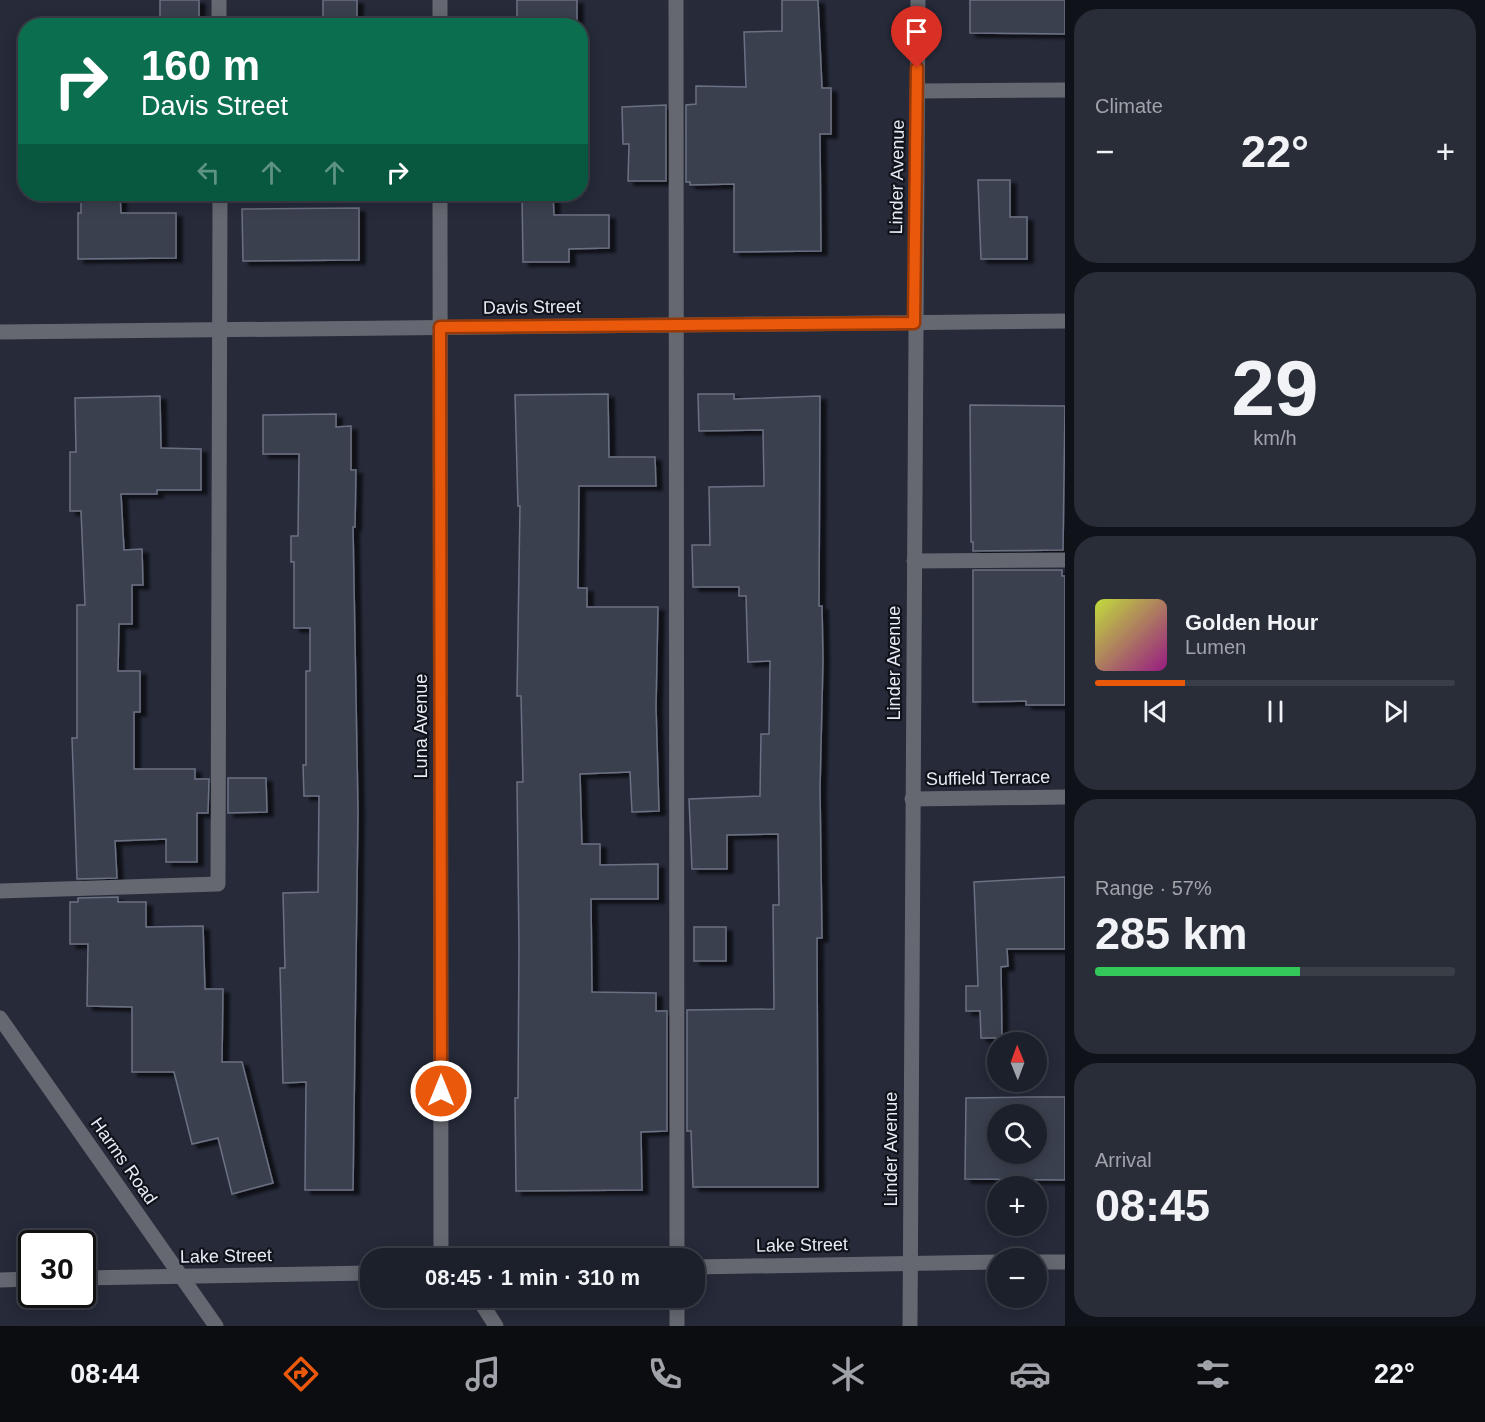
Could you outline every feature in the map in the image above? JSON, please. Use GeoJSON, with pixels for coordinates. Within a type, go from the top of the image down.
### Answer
{"type":"FeatureCollection","features":[{"type":"Feature","properties":{"kind":"street"},"geometry":{"type":"LineString","coordinates":[[219,0],[219,18]]}},
{"type":"Feature","properties":{"kind":"street"},"geometry":{"type":"LineString","coordinates":[[440,0],[440,18]]}},
{"type":"Feature","properties":{"kind":"street"},"geometry":{"type":"LineString","coordinates":[[676,0],[678,325],[676,1248]]}},
{"type":"Feature","properties":{"kind":"street","name":"Linder Avenue"},"geometry":{"type":"LineString","coordinates":[[910,1326],[914,323],[918,0]]}},
{"type":"Feature","properties":{"kind":"street"},"geometry":{"type":"LineString","coordinates":[[917,91],[1065,90]]}},
{"type":"Feature","properties":{"kind":"street"},"geometry":{"type":"LineString","coordinates":[[0,891],[218,884],[220,201]]}},
{"type":"Feature","properties":{"kind":"street","name":"Luna Avenue"},"geometry":{"type":"LineString","coordinates":[[440,201],[441,1248]]}},
{"type":"Feature","properties":{"kind":"street","name":"Davis Street"},"geometry":{"type":"LineString","coordinates":[[0,332],[1065,321]]}},
{"type":"Feature","properties":{"kind":"street"},"geometry":{"type":"LineString","coordinates":[[914,561],[1065,560]]}},
{"type":"Feature","properties":{"kind":"street","name":"Suffield Terrace"},"geometry":{"type":"LineString","coordinates":[[912,799],[1065,797]]}},
{"type":"Feature","properties":{"kind":"street","name":"Harms Road"},"geometry":{"type":"LineString","coordinates":[[0,1018],[216,1326]]}},
{"type":"Feature","properties":{"kind":"street","name":"Lake Street"},"geometry":{"type":"LineString","coordinates":[[705,1267],[987,1262]]}},
{"type":"Feature","properties":{"kind":"street"},"geometry":{"type":"LineString","coordinates":[[1047,1262],[1065,1262]]}},
{"type":"Feature","properties":{"kind":"street","name":"Lake Street"},"geometry":{"type":"LineString","coordinates":[[96,1278],[360,1273]]}},
{"type":"Feature","properties":{"kind":"street"},"geometry":{"type":"LineString","coordinates":[[0,1280],[18,1279]]}},
{"type":"Feature","properties":{"kind":"street"},"geometry":{"type":"LineString","coordinates":[[484,1308],[496,1326]]}},
{"type":"Feature","properties":{"kind":"street"},"geometry":{"type":"LineString","coordinates":[[677,1308],[677,1326]]}},
{"type":"Feature","properties":{"kind":"building"},"geometry":{"type":"Polygon","coordinates":[[[160,0],[199,0],[199,18],[160,18],[160,0]]]}},
{"type":"Feature","properties":{"kind":"building"},"geometry":{"type":"Polygon","coordinates":[[[323,0],[357,0],[357,18],[323,18],[323,0]]]}},
{"type":"Feature","properties":{"kind":"building"},"geometry":{"type":"Polygon","coordinates":[[[517,0],[577,0],[577,18],[517,18],[517,0]]]}},
{"type":"Feature","properties":{"kind":"building"},"geometry":{"type":"Polygon","coordinates":[[[782,0],[818,0],[822,88],[831,88],[831,134],[820,134],[821,251],[734,252],[734,184],[690,185],[690,182],[686,182],[686,105],[696,104],[696,86],[746,87],[744,32],[782,31],[782,0]]]}},
{"type":"Feature","properties":{"kind":"building"},"geometry":{"type":"Polygon","coordinates":[[[970,0],[1065,0],[1065,34],[970,33],[970,0]]]}},
{"type":"Feature","properties":{"kind":"building"},"geometry":{"type":"Polygon","coordinates":[[[666,105],[666,181],[628,181],[629,144],[623,144],[622,107],[666,105]]]}},
{"type":"Feature","properties":{"kind":"building"},"geometry":{"type":"Polygon","coordinates":[[[978,180],[1010,180],[1010,217],[1027,217],[1027,259],[981,259],[978,180]]]}},
{"type":"Feature","properties":{"kind":"building"},"geometry":{"type":"Polygon","coordinates":[[[81,201],[120,201],[121,213],[176,213],[176,258],[78,259],[78,213],[81,213],[81,201]]]}},
{"type":"Feature","properties":{"kind":"building"},"geometry":{"type":"Polygon","coordinates":[[[522,201],[553,201],[554,215],[609,215],[609,248],[569,249],[569,262],[523,262],[522,201]]]}},
{"type":"Feature","properties":{"kind":"building"},"geometry":{"type":"Polygon","coordinates":[[[359,208],[359,260],[243,261],[242,209],[359,208]]]}},
{"type":"Feature","properties":{"kind":"building"},"geometry":{"type":"Polygon","coordinates":[[[608,394],[609,457],[655,457],[656,486],[579,486],[578,588],[587,588],[587,607],[658,607],[656,707],[659,811],[632,812],[630,772],[580,774],[582,844],[600,844],[600,865],[658,864],[658,899],[591,899],[592,992],[656,993],[656,1011],[667,1011],[667,1131],[641,1132],[642,1190],[516,1191],[515,1098],[518,1098],[519,946],[517,782],[523,782],[521,696],[517,696],[520,506],[518,506],[515,395],[608,394]]]}},
{"type":"Feature","properties":{"kind":"building"},"geometry":{"type":"Polygon","coordinates":[[[698,394],[734,394],[734,399],[820,396],[819,606],[822,606],[823,659],[820,789],[822,938],[817,938],[818,1187],[693,1187],[691,1131],[687,1131],[687,1010],[774,1009],[773,905],[779,905],[778,834],[727,835],[727,869],[692,869],[689,799],[760,796],[761,734],[769,734],[770,661],[748,662],[746,596],[739,596],[739,587],[693,587],[692,545],[710,545],[709,487],[764,486],[763,430],[699,431],[698,394]]]}},
{"type":"Feature","properties":{"kind":"building"},"geometry":{"type":"Polygon","coordinates":[[[160,396],[161,448],[201,449],[201,490],[157,490],[157,494],[121,494],[124,550],[142,549],[143,585],[132,585],[132,624],[119,624],[118,671],[140,671],[140,712],[134,712],[134,769],[195,769],[195,779],[209,779],[208,813],[197,813],[197,862],[166,862],[166,839],[115,841],[117,878],[77,879],[72,738],[77,738],[77,605],[85,605],[81,511],[70,511],[70,452],[76,452],[75,398],[160,396]]]}},
{"type":"Feature","properties":{"kind":"building"},"geometry":{"type":"Polygon","coordinates":[[[970,405],[1065,406],[1063,550],[973,551],[973,542],[971,542],[970,405]]]}},
{"type":"Feature","properties":{"kind":"building"},"geometry":{"type":"Polygon","coordinates":[[[336,414],[336,427],[351,426],[351,470],[356,470],[355,527],[353,527],[358,811],[353,1190],[305,1190],[306,1082],[283,1083],[280,968],[285,968],[283,893],[318,892],[319,796],[304,796],[303,765],[306,765],[306,671],[310,671],[310,628],[294,628],[294,562],[291,562],[291,536],[298,536],[299,454],[263,454],[263,415],[336,414]]]}},
{"type":"Feature","properties":{"kind":"building"},"geometry":{"type":"Polygon","coordinates":[[[973,570],[1062,570],[1062,576],[1065,576],[1065,705],[1026,705],[1026,701],[973,702],[973,570]]]}},
{"type":"Feature","properties":{"kind":"building"},"geometry":{"type":"Polygon","coordinates":[[[228,778],[266,778],[267,812],[228,813],[228,778]]]}},
{"type":"Feature","properties":{"kind":"building"},"geometry":{"type":"Polygon","coordinates":[[[1065,877],[1065,949],[1007,949],[1008,966],[1001,967],[1002,1032],[987,1032],[987,1038],[981,1038],[980,1011],[966,1011],[966,986],[978,986],[974,882],[1065,877]]]}},
{"type":"Feature","properties":{"kind":"building"},"geometry":{"type":"Polygon","coordinates":[[[118,897],[118,902],[146,902],[146,927],[203,926],[205,989],[223,989],[222,1062],[242,1062],[273,1183],[232,1194],[218,1138],[192,1144],[174,1072],[132,1072],[132,1007],[87,1006],[88,944],[70,944],[70,902],[78,902],[78,898],[118,897]]]}},
{"type":"Feature","properties":{"kind":"building"},"geometry":{"type":"Polygon","coordinates":[[[694,927],[726,927],[726,961],[694,961],[694,927]]]}},
{"type":"Feature","properties":{"kind":"building"},"geometry":{"type":"Polygon","coordinates":[[[1065,1097],[1065,1180],[1047,1180],[1047,1176],[987,1176],[987,1179],[965,1179],[966,1098],[1065,1097]]]}},
{"type":"Feature","properties":{"kind":"route"},"geometry":{"type":"LineString","coordinates":[[441,1091],[440,327],[914,323],[917,68]]}}]}
